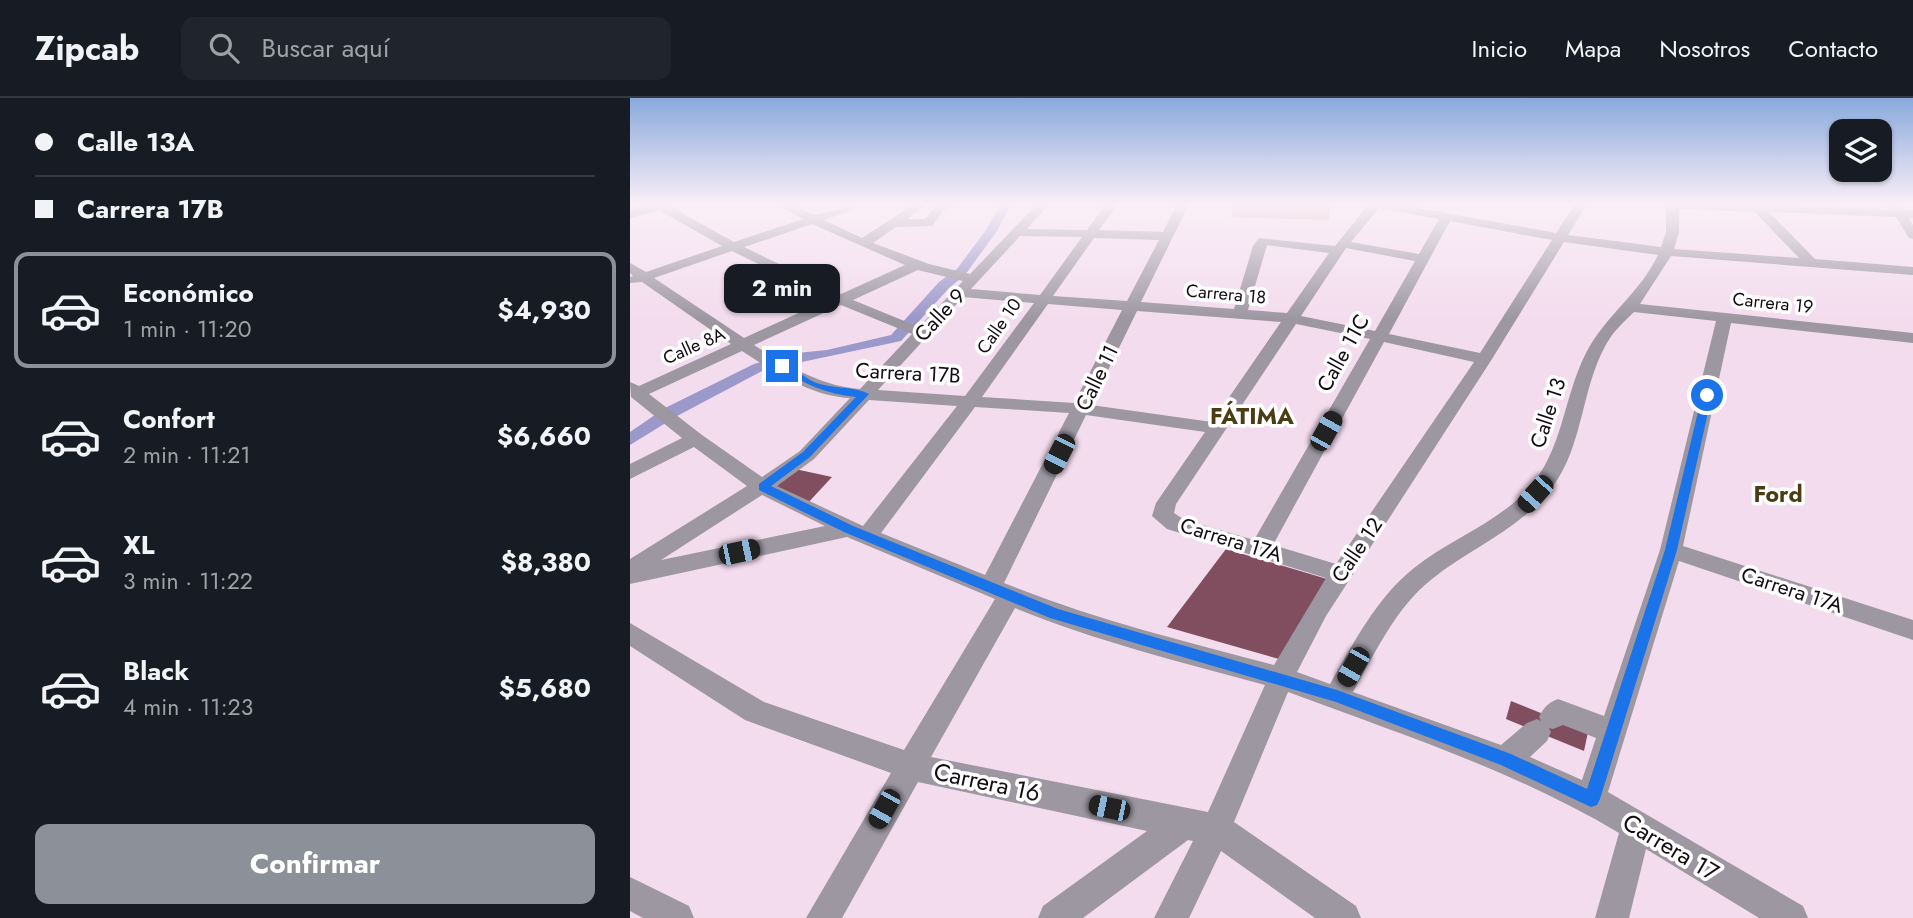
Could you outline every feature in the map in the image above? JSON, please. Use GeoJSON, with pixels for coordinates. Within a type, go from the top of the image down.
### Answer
{"type":"FeatureCollection","features":[{"type":"Feature","properties":{"kind":"street"},"geometry":{"type":"LineString","coordinates":[[725,242],[910,330]]}},
{"type":"Feature","properties":{"kind":"street"},"geometry":{"type":"LineString","coordinates":[[637,279],[749,242]]}},
{"type":"Feature","properties":{"kind":"street","name":"Calle 9"},"geometry":{"type":"LineString","coordinates":[[630,573],[672,541],[763,487],[807,455],[864,394],[910,330],[959,280],[1004,242]]}},
{"type":"Feature","properties":{"kind":"street","name":"Calle 10"},"geometry":{"type":"LineString","coordinates":[[858,533],[972,400],[1083,242]]}},
{"type":"Feature","properties":{"kind":"street","name":"Calle 11"},"geometry":{"type":"LineString","coordinates":[[823,918],[909,766],[1000,592],[1082,409],[1164,242]]}},
{"type":"Feature","properties":{"kind":"street"},"geometry":{"type":"LineString","coordinates":[[1240,314],[1259,246],[1263,242]]}},
{"type":"Feature","properties":{"kind":"street"},"geometry":{"type":"LineString","coordinates":[[1280,242],[1422,258]]}},
{"type":"Feature","properties":{"kind":"street"},"geometry":{"type":"LineString","coordinates":[[1217,428],[1344,242]]}},
{"type":"Feature","properties":{"kind":"street","name":"Calle 11C"},"geometry":{"type":"LineString","coordinates":[[1260,549],[1431,242]]}},
{"type":"Feature","properties":{"kind":"street","name":"Calle 12"},"geometry":{"type":"LineString","coordinates":[[1171,918],[1216,828],[1281,678],[1317,610],[1559,242]]}},
{"type":"Feature","properties":{"kind":"street"},"geometry":{"type":"LineString","coordinates":[[1594,242],[1667,252],[1913,271]]}},
{"type":"Feature","properties":{"kind":"street","name":"Calle 13"},"geometry":{"type":"LineString","coordinates":[[1337,696],[1390,612],[1419,576],[1524,506],[1546,482],[1566,437],[1581,382],[1601,338],[1629,307],[1667,252],[1670,242]]}},
{"type":"Feature","properties":{"kind":"street"},"geometry":{"type":"LineString","coordinates":[[1791,242],[1811,263]]}},
{"type":"Feature","properties":{"kind":"street","name":"Carrera 18"},"geometry":{"type":"LineString","coordinates":[[864,243],[959,280],[1041,300],[1292,318],[1484,359]]}},
{"type":"Feature","properties":{"kind":"street","name":"Calle 8A"},"geometry":{"type":"LineString","coordinates":[[634,390],[745,345],[919,264]]}},
{"type":"Feature","properties":{"kind":"street","name":"Carrera 17B"},"geometry":{"type":"LineString","coordinates":[[630,267],[637,279],[811,384],[834,392],[1082,409],[1217,428]]}},
{"type":"Feature","properties":{"kind":"street","name":"Carrera 19"},"geometry":{"type":"LineString","coordinates":[[1629,307],[1913,338]]}},
{"type":"Feature","properties":{"kind":"street"},"geometry":{"type":"LineString","coordinates":[[1591,799],[1671,550],[1725,317]]}},
{"type":"Feature","properties":{"kind":"street","name":"Carrera 17"},"geometry":{"type":"LineString","coordinates":[[634,390],[695,439],[763,487],[858,533],[1055,614],[1337,696],[1505,760],[1591,799],[1636,825],[1758,909],[1791,918]]}},
{"type":"Feature","properties":{"kind":"street","name":"Carrera 17A"},"geometry":{"type":"LineString","coordinates":[[1217,428],[1166,503],[1163,516],[1175,524],[1341,574]]}},
{"type":"Feature","properties":{"kind":"street"},"geometry":{"type":"LineString","coordinates":[[630,472],[695,439]]}},
{"type":"Feature","properties":{"kind":"street"},"geometry":{"type":"LineString","coordinates":[[630,573],[858,533]]}},
{"type":"Feature","properties":{"kind":"street","name":"Carrera 17A"},"geometry":{"type":"LineString","coordinates":[[1671,550],[1913,631]]}},
{"type":"Feature","properties":{"kind":"street","name":"Carrera 16"},"geometry":{"type":"LineString","coordinates":[[630,633],[755,711],[909,766],[1184,824],[1216,828],[1343,918]]}},
{"type":"Feature","properties":{"kind":"street"},"geometry":{"type":"LineString","coordinates":[[1505,760],[1558,711],[1612,732]]}},
{"type":"Feature","properties":{"kind":"street"},"geometry":{"type":"LineString","coordinates":[[1055,918],[1184,824]]}},
{"type":"Feature","properties":{"kind":"street"},"geometry":{"type":"LineString","coordinates":[[1612,918],[1636,825]]}},
{"type":"Feature","properties":{"kind":"street"},"geometry":{"type":"LineString","coordinates":[[630,892],[677,918]]}},
{"type":"Feature","properties":{"kind":"building"},"geometry":{"type":"Polygon","coordinates":[[[795,469],[832,477],[806,505],[776,487],[795,469]]]}},
{"type":"Feature","properties":{"kind":"building"},"geometry":{"type":"Polygon","coordinates":[[[1226,549],[1327,579],[1279,659],[1167,627],[1226,549]]]}},
{"type":"Feature","properties":{"kind":"building"},"geometry":{"type":"Polygon","coordinates":[[[1511,701],[1588,732],[1584,751],[1506,719],[1511,701]]]}},
{"type":"Feature","properties":{"kind":"waterway"},"geometry":{"type":"LineString","coordinates":[[630,440],[671,412],[759,367],[896,338],[944,285],[961,272],[983,242]]}},
{"type":"Feature","properties":{"kind":"district","name":"FÁTIMA"},"geometry":{"type":"Point","coordinates":[1252,416]}},
{"type":"Feature","properties":{"kind":"district","name":"Ford"},"geometry":{"type":"Point","coordinates":[1778,494]}},
{"type":"Feature","properties":{"kind":"route"},"geometry":{"type":"LineString","coordinates":[[782,366],[811,384],[834,392],[864,394],[807,455],[763,487],[800,507],[1055,614],[1337,696],[1505,760],[1591,799],[1671,550],[1707,395]]}}]}
